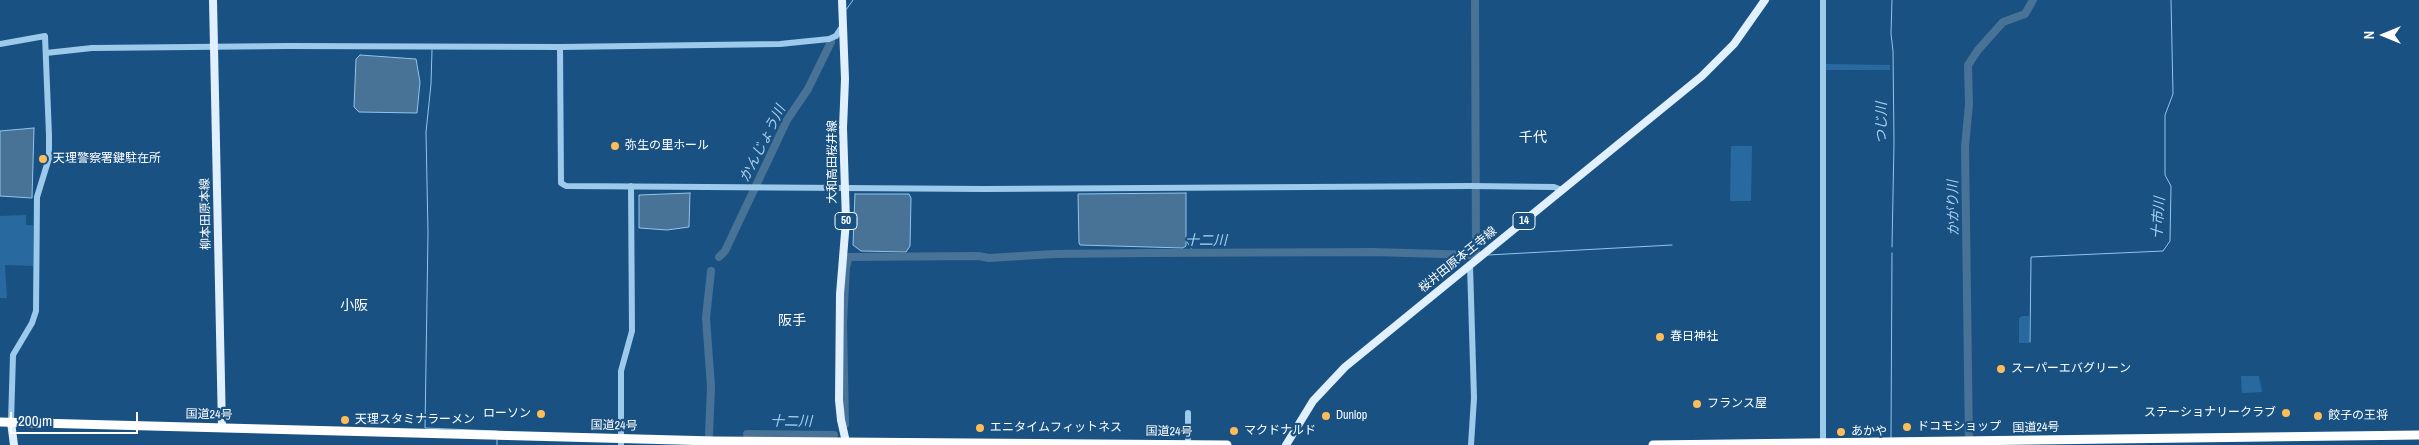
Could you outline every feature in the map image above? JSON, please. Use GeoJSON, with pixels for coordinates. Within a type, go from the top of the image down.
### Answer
{"type":"FeatureCollection","features":[{"type":"Feature","properties":{"kind":"highway","name":"国道24号"},"geometry":{"type":"LineString","coordinates":[[0,422],[621,442],[1228,445]]}},
{"type":"Feature","properties":{"kind":"highway","name":"国道24号"},"geometry":{"type":"LineString","coordinates":[[1653,445],[1961,441],[2046,442],[2419,435]]}},
{"type":"Feature","properties":{"kind":"main road","name":"柳本田原本線"},"geometry":{"type":"LineString","coordinates":[[213,0],[222,428]]}},
{"type":"Feature","properties":{"kind":"main road","name":"大和高田桜井線"},"geometry":{"type":"LineString","coordinates":[[842,0],[845,79],[846,239],[840,294],[839,400],[846,442]]}},
{"type":"Feature","properties":{"kind":"main road","name":"桜井田原本王寺線"},"geometry":{"type":"LineString","coordinates":[[1286,445],[1313,401],[1331,380],[1712,67],[1734,44],[1766,0]]}},
{"type":"Feature","properties":{"kind":"main road"},"geometry":{"type":"LineString","coordinates":[[11,422],[14,445]]}},
{"type":"Feature","properties":{"kind":"street"},"geometry":{"type":"LineString","coordinates":[[1823,0],[1823,443]]}},
{"type":"Feature","properties":{"kind":"street"},"geometry":{"type":"LineString","coordinates":[[46,53],[92,48],[560,47],[796,43],[822,40],[836,36],[843,26]]}},
{"type":"Feature","properties":{"kind":"street"},"geometry":{"type":"LineString","coordinates":[[0,44],[45,36],[46,53],[49,158],[37,197],[37,303],[32,323],[13,355],[11,422]]}},
{"type":"Feature","properties":{"kind":"street"},"geometry":{"type":"LineString","coordinates":[[560,47],[561,183],[566,186],[845,189],[1475,186],[1554,187],[1562,190]]}},
{"type":"Feature","properties":{"kind":"street"},"geometry":{"type":"LineString","coordinates":[[621,442],[621,371],[632,331],[631,186]]}},
{"type":"Feature","properties":{"kind":"street"},"geometry":{"type":"LineString","coordinates":[[1470,265],[1474,398],[1471,445]]}},
{"type":"Feature","properties":{"kind":"street"},"geometry":{"type":"LineString","coordinates":[[1188,413],[1188,445]]}},
{"type":"Feature","properties":{"kind":"shaded area"},"geometry":{"type":"Polygon","coordinates":[[[360,55],[416,59],[420,82],[417,113],[359,112],[354,107],[356,59],[360,55]]]}},
{"type":"Feature","properties":{"kind":"shaded area"},"geometry":{"type":"Polygon","coordinates":[[[1826,64],[1890,65],[1890,70],[1826,70],[1826,64]]]}},
{"type":"Feature","properties":{"kind":"shaded area"},"geometry":{"type":"Polygon","coordinates":[[[34,128],[32,198],[0,196],[0,131],[34,128]]]}},
{"type":"Feature","properties":{"kind":"shaded area"},"geometry":{"type":"Polygon","coordinates":[[[1731,146],[1752,146],[1751,201],[1730,201],[1731,146]]]}},
{"type":"Feature","properties":{"kind":"shaded area"},"geometry":{"type":"Polygon","coordinates":[[[690,193],[689,227],[667,230],[639,228],[639,195],[690,193]]]}},
{"type":"Feature","properties":{"kind":"shaded area"},"geometry":{"type":"Polygon","coordinates":[[[1186,193],[1186,246],[1183,248],[1080,245],[1079,243],[1078,194],[1186,193]]]}},
{"type":"Feature","properties":{"kind":"shaded area"},"geometry":{"type":"Polygon","coordinates":[[[855,194],[909,194],[911,198],[910,246],[906,252],[861,251],[853,245],[855,194]]]}},
{"type":"Feature","properties":{"kind":"shaded area"},"geometry":{"type":"Polygon","coordinates":[[[26,215],[26,225],[33,225],[33,266],[5,265],[7,298],[0,298],[0,216],[26,215]]]}},
{"type":"Feature","properties":{"kind":"shaded area"},"geometry":{"type":"Polygon","coordinates":[[[2029,316],[2029,343],[2019,343],[2019,318],[2029,316]]]}},
{"type":"Feature","properties":{"kind":"shaded area"},"geometry":{"type":"Polygon","coordinates":[[[2241,376],[2259,376],[2262,392],[2242,393],[2241,376]]]}},
{"type":"Feature","properties":{"kind":"waterway","name":"かんじょう川"},"geometry":{"type":"LineString","coordinates":[[846,10],[853,0]]}},
{"type":"Feature","properties":{"kind":"waterway","name":"十二川"},"geometry":{"type":"LineString","coordinates":[[845,424],[843,323],[846,267],[849,257],[978,256],[989,258],[1054,254],[1373,252],[1476,255],[1475,0]]}},
{"type":"Feature","properties":{"kind":"waterway","name":"つじ川"},"geometry":{"type":"LineString","coordinates":[[1892,0],[1894,143],[1892,247]]}},
{"type":"Feature","properties":{"kind":"waterway","name":"かがり川"},"geometry":{"type":"LineString","coordinates":[[1969,445],[1965,147],[1969,104],[1968,65],[1978,50],[2003,22],[2025,14],[2033,0]]}},
{"type":"Feature","properties":{"kind":"waterway","name":"十市川"},"geometry":{"type":"LineString","coordinates":[[2030,342],[2031,257],[2163,251],[2170,241],[2171,186],[2165,175],[2165,115],[2173,94],[2171,0]]}},
{"type":"Feature","properties":{"kind":"waterway","name":"かんじょう川"},"geometry":{"type":"LineString","coordinates":[[719,257],[725,251],[787,120],[808,89],[831,42]]}},
{"type":"Feature","properties":{"kind":"waterway"},"geometry":{"type":"LineString","coordinates":[[432,50],[426,132],[428,233],[425,428],[497,431]]}},
{"type":"Feature","properties":{"kind":"waterway"},"geometry":{"type":"LineString","coordinates":[[1186,240],[1194,253]]}},
{"type":"Feature","properties":{"kind":"waterway"},"geometry":{"type":"LineString","coordinates":[[1488,255],[1672,245]]}},
{"type":"Feature","properties":{"kind":"waterway","name":"つじ川"},"geometry":{"type":"LineString","coordinates":[[1891,438],[1892,253]]}},
{"type":"Feature","properties":{"kind":"waterway","name":"かんじょう川"},"geometry":{"type":"LineString","coordinates":[[709,435],[711,387],[706,318],[711,271]]}},
{"type":"Feature","properties":{"kind":"waterway","name":"十二川"},"geometry":{"type":"LineString","coordinates":[[747,434],[834,435]]}},
{"type":"Feature","properties":{"kind":"waterway"},"geometry":{"type":"LineString","coordinates":[[497,440],[497,445]]}},
{"type":"Feature","properties":{"kind":"place","name":"弥生の里ホール"},"geometry":{"type":"Point","coordinates":[615,146]}},
{"type":"Feature","properties":{"kind":"place","name":"天理警察署鍵駐在所"},"geometry":{"type":"Point","coordinates":[43,159]}},
{"type":"Feature","properties":{"kind":"place","name":"春日神社"},"geometry":{"type":"Point","coordinates":[1660,337]}},
{"type":"Feature","properties":{"kind":"place","name":"スーパーエバグリーン"},"geometry":{"type":"Point","coordinates":[2001,369]}},
{"type":"Feature","properties":{"kind":"place","name":"フランス屋"},"geometry":{"type":"Point","coordinates":[1697,404]}},
{"type":"Feature","properties":{"kind":"place","name":"ステーショナリークラブ"},"geometry":{"type":"Point","coordinates":[2286,413]}},
{"type":"Feature","properties":{"kind":"place","name":"ローソン"},"geometry":{"type":"Point","coordinates":[541,414]}},
{"type":"Feature","properties":{"kind":"place","name":"Dunlop"},"geometry":{"type":"Point","coordinates":[1326,416]}},
{"type":"Feature","properties":{"kind":"place","name":"餃子の王将"},"geometry":{"type":"Point","coordinates":[2318,416]}},
{"type":"Feature","properties":{"kind":"place","name":"天理スタミナラーメン"},"geometry":{"type":"Point","coordinates":[345,420]}},
{"type":"Feature","properties":{"kind":"place","name":"ドコモショップ"},"geometry":{"type":"Point","coordinates":[1907,427]}},
{"type":"Feature","properties":{"kind":"place","name":"エニタイムフィットネス"},"geometry":{"type":"Point","coordinates":[980,428]}},
{"type":"Feature","properties":{"kind":"place","name":"マクドナルド"},"geometry":{"type":"Point","coordinates":[1234,431]}},
{"type":"Feature","properties":{"kind":"place","name":"あかや"},"geometry":{"type":"Point","coordinates":[1841,432]}},
{"type":"Feature","properties":{"kind":"district","name":"千代"},"geometry":{"type":"Point","coordinates":[1533,138]}},
{"type":"Feature","properties":{"kind":"district","name":"小阪"},"geometry":{"type":"Point","coordinates":[354,306]}},
{"type":"Feature","properties":{"kind":"district","name":"阪手"},"geometry":{"type":"Point","coordinates":[792,321]}}]}
